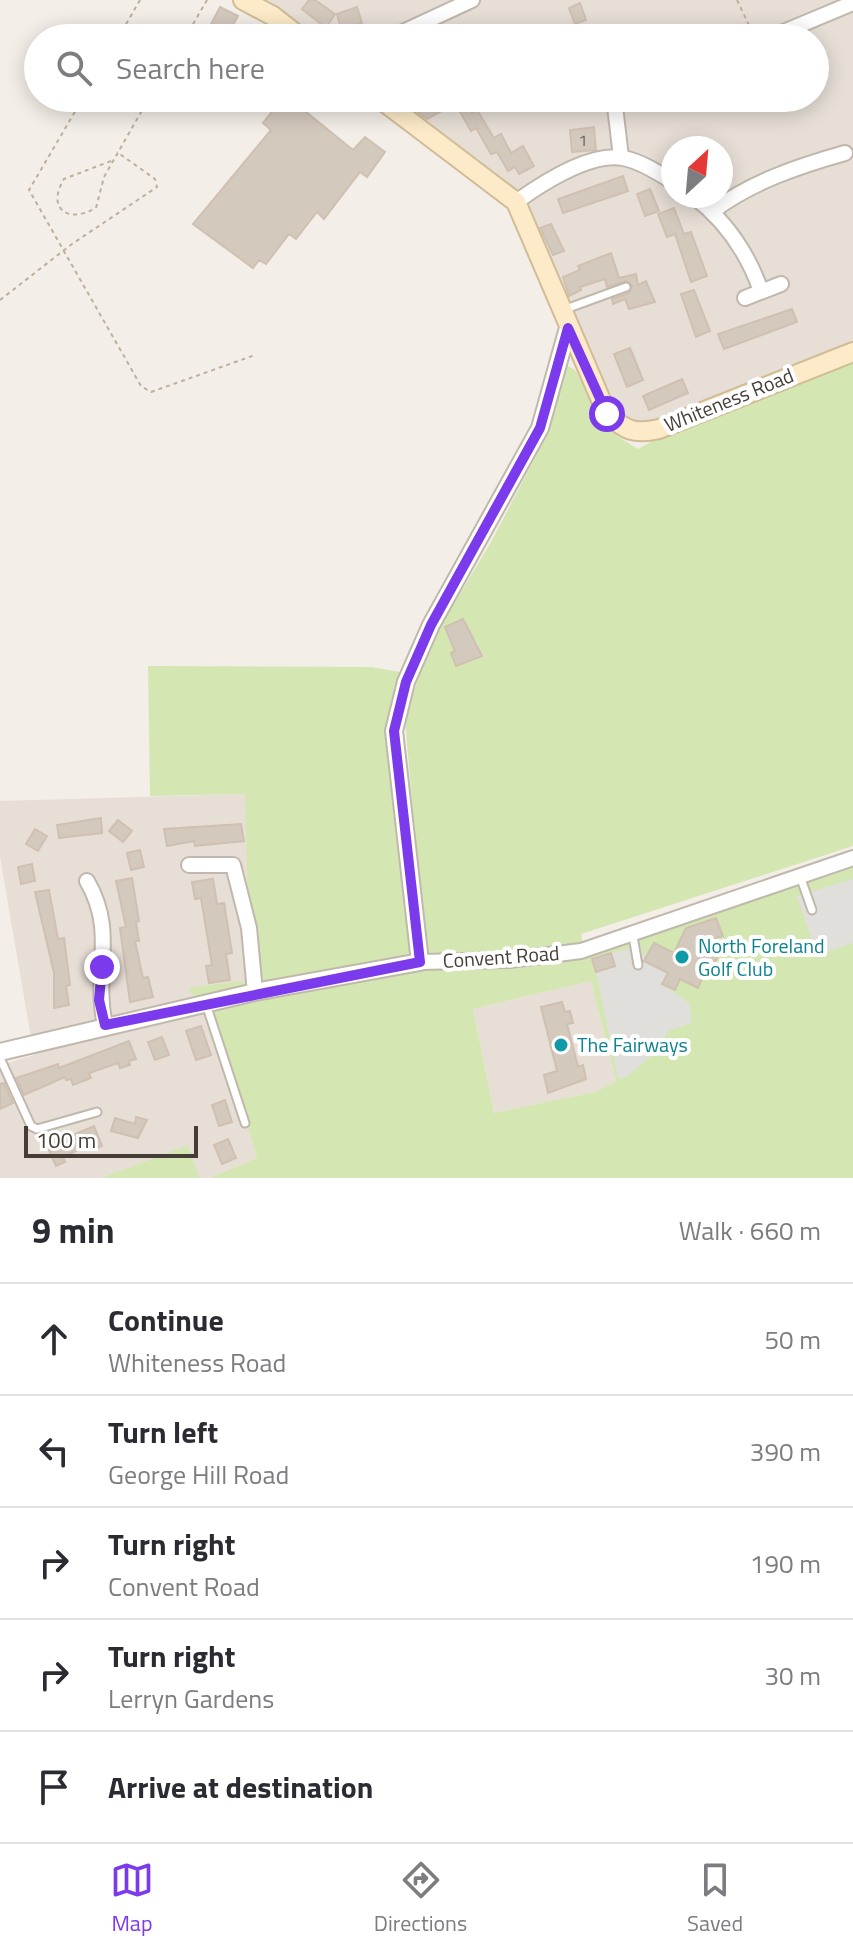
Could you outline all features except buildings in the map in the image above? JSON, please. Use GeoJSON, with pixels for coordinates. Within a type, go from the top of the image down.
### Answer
{"type":"FeatureCollection","features":[{"type":"Feature","properties":{"kind":"main road"},"geometry":{"type":"LineString","coordinates":[[243,0],[283,24]]}},
{"type":"Feature","properties":{"kind":"main road"},"geometry":{"type":"LineString","coordinates":[[397,112],[516,202],[564,320]]}},
{"type":"Feature","properties":{"kind":"main road","name":"Whiteness Road"},"geometry":{"type":"LineString","coordinates":[[564,320],[607,414],[624,429],[637,433],[659,429],[853,352]]}},
{"type":"Feature","properties":{"kind":"street"},"geometry":{"type":"LineString","coordinates":[[420,24],[472,0]]}},
{"type":"Feature","properties":{"kind":"street"},"geometry":{"type":"LineString","coordinates":[[803,24],[853,3]]}},
{"type":"Feature","properties":{"kind":"street"},"geometry":{"type":"LineString","coordinates":[[616,112],[621,157]]}},
{"type":"Feature","properties":{"kind":"street"},"geometry":{"type":"LineString","coordinates":[[516,202],[544,182],[578,166],[621,157],[661,176]]}},
{"type":"Feature","properties":{"kind":"street"},"geometry":{"type":"LineString","coordinates":[[713,211],[743,191],[802,165],[839,159]]}},
{"type":"Feature","properties":{"kind":"street"},"geometry":{"type":"LineString","coordinates":[[709,208],[740,247],[761,291]]}},
{"type":"Feature","properties":{"kind":"street"},"geometry":{"type":"LineString","coordinates":[[745,298],[781,284]]}},
{"type":"Feature","properties":{"kind":"street"},"geometry":{"type":"LineString","coordinates":[[420,962],[394,731],[406,682],[431,625],[540,428],[564,320]]}},
{"type":"Feature","properties":{"kind":"street","name":"Convent Road"},"geometry":{"type":"LineString","coordinates":[[0,1055],[105,1025],[255,992],[420,962],[509,960],[581,951],[633,936],[853,858]]}},
{"type":"Feature","properties":{"kind":"street"},"geometry":{"type":"LineString","coordinates":[[189,865],[233,865],[249,928],[255,992]]}},
{"type":"Feature","properties":{"kind":"street"},"geometry":{"type":"LineString","coordinates":[[87,881],[99,901],[104,926],[106,944],[99,1000],[105,1025]]}},
{"type":"Feature","properties":{"kind":"lane"},"geometry":{"type":"LineString","coordinates":[[564,320],[626,287]]}},
{"type":"Feature","properties":{"kind":"lane"},"geometry":{"type":"LineString","coordinates":[[800,876],[812,910]]}},
{"type":"Feature","properties":{"kind":"lane"},"geometry":{"type":"LineString","coordinates":[[633,936],[638,965]]}},
{"type":"Feature","properties":{"kind":"lane"},"geometry":{"type":"LineString","coordinates":[[206,1004],[245,1123]]}},
{"type":"Feature","properties":{"kind":"lane"},"geometry":{"type":"LineString","coordinates":[[0,1055],[31,1126],[37,1129],[97,1112]]}},
{"type":"Feature","properties":{"kind":"path"},"geometry":{"type":"LineString","coordinates":[[126,24],[140,0]]}},
{"type":"Feature","properties":{"kind":"path"},"geometry":{"type":"LineString","coordinates":[[193,24],[207,0]]}},
{"type":"Feature","properties":{"kind":"path"},"geometry":{"type":"LineString","coordinates":[[737,0],[748,24]]}},
{"type":"Feature","properties":{"kind":"path"},"geometry":{"type":"LineString","coordinates":[[75,112],[29,190],[146,390],[151,392],[255,355]]}},
{"type":"Feature","properties":{"kind":"path"},"geometry":{"type":"LineString","coordinates":[[111,161],[64,179],[58,197],[59,207],[67,215],[81,216],[96,208],[111,161],[141,112]]}},
{"type":"Feature","properties":{"kind":"path"},"geometry":{"type":"LineString","coordinates":[[0,300],[63,251],[157,187],[155,179],[117,152]]}},
{"type":"Feature","properties":{"kind":"shaded area"},"geometry":{"type":"Polygon","coordinates":[[[259,0],[853,0],[853,346],[634,427],[609,405],[517,201],[404,112],[829,112],[829,24],[291,24],[259,0]]]}},
{"type":"Feature","properties":{"kind":"shaded area"},"geometry":{"type":"Polygon","coordinates":[[[245,794],[265,987],[210,999],[257,1158],[209,1178],[0,1178],[0,1061],[7,1063],[34,1055],[0,857],[0,801],[245,794]]]}},
{"type":"Feature","properties":{"kind":"shaded area"},"geometry":{"type":"Polygon","coordinates":[[[853,879],[853,943],[817,955],[797,896],[853,879]]]}},
{"type":"Feature","properties":{"kind":"shaded area"},"geometry":{"type":"Polygon","coordinates":[[[641,946],[645,961],[668,973],[662,984],[689,1003],[692,1020],[668,1031],[654,1054],[626,1077],[618,1078],[596,972],[615,966],[611,953],[641,946]]]}},
{"type":"Feature","properties":{"kind":"shaded area"},"geometry":{"type":"Polygon","coordinates":[[[591,981],[616,1081],[595,1092],[494,1113],[473,1009],[591,981]]]}},
{"type":"Feature","properties":{"kind":"green space"},"geometry":{"type":"Polygon","coordinates":[[[853,361],[853,846],[581,934],[585,954],[853,859],[853,1178],[209,1178],[257,1158],[219,1031],[188,988],[250,980],[245,794],[150,796],[148,666],[371,667],[400,672],[389,735],[419,883],[405,719],[429,645],[490,544],[547,435],[566,365],[575,370],[611,432],[638,449],[709,410],[853,361]],[[476,641],[451,653],[457,666],[482,655],[476,641]],[[591,981],[473,1009],[494,1113],[595,1092],[616,1081],[591,981]]]}},
{"type":"Feature","properties":{"kind":"green space"},"geometry":{"type":"Polygon","coordinates":[[[188,1145],[199,1178],[102,1178],[188,1145]]]}},
{"type":"Feature","properties":{"kind":"place","name":"North Foreland Golf Club"},"geometry":{"type":"Point","coordinates":[682,957]}},
{"type":"Feature","properties":{"kind":"place","name":"The Fairways"},"geometry":{"type":"Point","coordinates":[561,1045]}},
{"type":"Feature","properties":{"kind":"route"},"geometry":{"type":"LineString","coordinates":[[102,967],[99,1000],[105,1025],[255,992],[420,962],[394,731],[406,682],[431,625],[540,428],[568,328],[607,414]]}}]}
